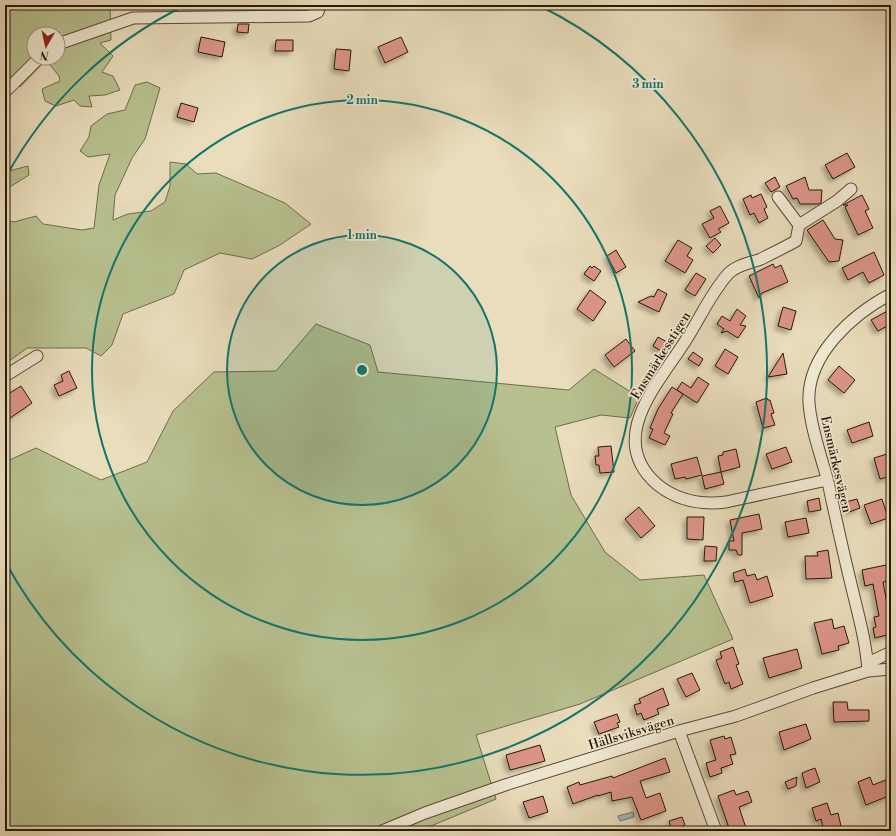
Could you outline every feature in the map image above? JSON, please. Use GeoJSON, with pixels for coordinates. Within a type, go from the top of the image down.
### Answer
{"type":"FeatureCollection","features":[{"type":"Feature","properties":{"kind":"street"},"geometry":{"type":"LineString","coordinates":[[66,41],[132,18],[309,16],[318,12],[320,5]]}},
{"type":"Feature","properties":{"kind":"street"},"geometry":{"type":"LineString","coordinates":[[5,91],[31,66]]}},
{"type":"Feature","properties":{"kind":"street"},"geometry":{"type":"LineString","coordinates":[[778,196],[799,225],[837,201],[851,189]]}},
{"type":"Feature","properties":{"kind":"street","name":"Ensmärkesstigen"},"geometry":{"type":"LineString","coordinates":[[799,225],[796,241],[761,259],[733,270],[722,283],[648,397],[638,420],[635,448],[638,460],[643,468],[659,486],[670,494],[699,503],[726,502],[827,480]]}},
{"type":"Feature","properties":{"kind":"street","name":"Ensmärkesvägen"},"geometry":{"type":"LineString","coordinates":[[868,667],[860,623],[827,480],[813,430],[809,401],[815,372],[823,354],[840,332],[857,316],[891,294]]}},
{"type":"Feature","properties":{"kind":"street"},"geometry":{"type":"LineString","coordinates":[[5,376],[37,356]]}},
{"type":"Feature","properties":{"kind":"street"},"geometry":{"type":"LineString","coordinates":[[868,667],[891,652]]}},
{"type":"Feature","properties":{"kind":"street","name":"Hällsviksvägen"},"geometry":{"type":"LineString","coordinates":[[382,831],[425,812],[679,731],[736,716],[868,667],[891,669]]}},
{"type":"Feature","properties":{"kind":"street"},"geometry":{"type":"LineString","coordinates":[[679,731],[716,831]]}},
{"type":"Feature","properties":{"kind":"green space"},"geometry":{"type":"Polygon","coordinates":[[[5,5],[110,5],[111,40],[100,43],[113,56],[102,72],[113,76],[120,90],[105,95],[89,96],[92,107],[80,106],[74,100],[56,106],[45,101],[42,89],[60,81],[59,76],[51,66],[66,66],[66,26],[26,26],[26,66],[40,66],[20,87],[5,69],[5,5]]]}},
{"type":"Feature","properties":{"kind":"green space"},"geometry":{"type":"Polygon","coordinates":[[[147,82],[160,88],[145,139],[132,158],[115,195],[113,220],[128,214],[151,211],[165,202],[170,186],[170,162],[186,164],[197,174],[216,173],[285,203],[311,224],[280,245],[252,259],[220,253],[184,270],[174,294],[123,314],[112,345],[101,356],[86,348],[27,348],[5,364],[5,220],[14,222],[36,216],[43,224],[82,230],[94,228],[99,185],[110,154],[88,157],[80,151],[89,137],[91,126],[107,114],[125,110],[135,85],[147,82]]]}},
{"type":"Feature","properties":{"kind":"green space"},"geometry":{"type":"Polygon","coordinates":[[[28,166],[29,175],[5,190],[5,172],[28,166]]]}},
{"type":"Feature","properties":{"kind":"green space"},"geometry":{"type":"Polygon","coordinates":[[[316,324],[370,345],[378,372],[569,390],[594,369],[639,397],[630,418],[601,415],[555,427],[571,495],[605,552],[640,580],[704,575],[733,639],[580,704],[476,735],[496,799],[419,831],[5,831],[5,462],[36,448],[101,480],[147,462],[173,411],[214,372],[276,371],[316,324]]]}},
{"type":"Feature","properties":{"kind":"water"},"geometry":{"type":"Polygon","coordinates":[[[633,812],[634,817],[620,821],[618,816],[633,812]]]}},
{"type":"Feature","properties":{"kind":"building"},"geometry":{"type":"Polygon","coordinates":[[[238,24],[249,24],[248,33],[237,32],[238,24]]]}},
{"type":"Feature","properties":{"kind":"building"},"geometry":{"type":"Polygon","coordinates":[[[201,37],[225,42],[222,57],[198,52],[201,37]]]}},
{"type":"Feature","properties":{"kind":"building"},"geometry":{"type":"Polygon","coordinates":[[[401,37],[408,52],[385,63],[378,47],[401,37]]]}},
{"type":"Feature","properties":{"kind":"building"},"geometry":{"type":"Polygon","coordinates":[[[276,40],[293,40],[293,51],[275,51],[276,40]]]}},
{"type":"Feature","properties":{"kind":"building"},"geometry":{"type":"Polygon","coordinates":[[[336,49],[351,50],[349,71],[334,69],[336,49]]]}},
{"type":"Feature","properties":{"kind":"building"},"geometry":{"type":"Polygon","coordinates":[[[181,103],[198,108],[194,122],[177,117],[181,103]]]}},
{"type":"Feature","properties":{"kind":"building"},"geometry":{"type":"Polygon","coordinates":[[[847,153],[855,167],[833,179],[825,165],[847,153]]]}},
{"type":"Feature","properties":{"kind":"building"},"geometry":{"type":"Polygon","coordinates":[[[775,177],[780,187],[771,192],[765,183],[775,177]]]}},
{"type":"Feature","properties":{"kind":"building"},"geometry":{"type":"Polygon","coordinates":[[[805,177],[809,190],[822,190],[821,203],[800,204],[797,198],[793,199],[786,186],[805,177]]]}},
{"type":"Feature","properties":{"kind":"building"},"geometry":{"type":"Polygon","coordinates":[[[761,194],[767,207],[764,209],[768,218],[759,223],[754,213],[750,215],[743,199],[751,195],[752,198],[761,194]]]}},
{"type":"Feature","properties":{"kind":"building"},"geometry":{"type":"Polygon","coordinates":[[[862,195],[869,209],[865,211],[873,228],[858,235],[845,207],[848,205],[843,205],[862,195]]]}},
{"type":"Feature","properties":{"kind":"building"},"geometry":{"type":"Polygon","coordinates":[[[720,206],[729,223],[718,229],[721,232],[710,238],[702,224],[714,218],[710,211],[720,206]]]}},
{"type":"Feature","properties":{"kind":"building"},"geometry":{"type":"Polygon","coordinates":[[[823,220],[835,239],[843,240],[839,261],[829,262],[807,230],[823,220]]]}},
{"type":"Feature","properties":{"kind":"building"},"geometry":{"type":"Polygon","coordinates":[[[715,238],[721,245],[713,253],[706,246],[715,238]]]}},
{"type":"Feature","properties":{"kind":"building"},"geometry":{"type":"Polygon","coordinates":[[[678,240],[692,248],[687,256],[693,260],[685,273],[665,261],[678,240]]]}},
{"type":"Feature","properties":{"kind":"building"},"geometry":{"type":"Polygon","coordinates":[[[616,250],[626,267],[616,273],[607,256],[616,250]]]}},
{"type":"Feature","properties":{"kind":"building"},"geometry":{"type":"Polygon","coordinates":[[[874,252],[884,275],[869,283],[863,272],[848,280],[842,268],[874,252]]]}},
{"type":"Feature","properties":{"kind":"building"},"geometry":{"type":"Polygon","coordinates":[[[773,264],[775,268],[781,265],[788,282],[762,293],[759,298],[749,276],[773,264]]]}},
{"type":"Feature","properties":{"kind":"building"},"geometry":{"type":"Polygon","coordinates":[[[590,266],[592,268],[594,266],[601,271],[594,281],[584,274],[590,266]]]}},
{"type":"Feature","properties":{"kind":"building"},"geometry":{"type":"Polygon","coordinates":[[[696,273],[706,279],[695,296],[685,290],[696,273]]]}},
{"type":"Feature","properties":{"kind":"building"},"geometry":{"type":"Polygon","coordinates":[[[658,289],[667,294],[659,312],[638,302],[651,296],[654,297],[658,289]]]}},
{"type":"Feature","properties":{"kind":"building"},"geometry":{"type":"Polygon","coordinates":[[[590,290],[606,302],[593,321],[577,309],[590,290]]]}},
{"type":"Feature","properties":{"kind":"building"},"geometry":{"type":"Polygon","coordinates":[[[783,307],[796,311],[791,330],[778,326],[783,307]]]}},
{"type":"Feature","properties":{"kind":"building"},"geometry":{"type":"Polygon","coordinates":[[[737,309],[746,316],[740,325],[746,326],[738,338],[727,331],[721,333],[724,329],[717,324],[722,316],[730,321],[737,309]]]}},
{"type":"Feature","properties":{"kind":"building"},"geometry":{"type":"Polygon","coordinates":[[[891,309],[891,324],[878,331],[871,320],[891,309]]]}},
{"type":"Feature","properties":{"kind":"building"},"geometry":{"type":"Polygon","coordinates":[[[658,337],[667,342],[661,351],[653,346],[658,337]]]}},
{"type":"Feature","properties":{"kind":"building"},"geometry":{"type":"Polygon","coordinates":[[[626,339],[635,351],[614,367],[605,355],[626,339]]]}},
{"type":"Feature","properties":{"kind":"building"},"geometry":{"type":"Polygon","coordinates":[[[725,349],[738,357],[728,374],[715,366],[725,349]]]}},
{"type":"Feature","properties":{"kind":"building"},"geometry":{"type":"Polygon","coordinates":[[[693,352],[703,359],[699,366],[688,359],[693,352]]]}},
{"type":"Feature","properties":{"kind":"building"},"geometry":{"type":"Polygon","coordinates":[[[783,353],[787,374],[768,377],[783,353]]]}},
{"type":"Feature","properties":{"kind":"building"},"geometry":{"type":"Polygon","coordinates":[[[839,366],[855,380],[844,393],[828,380],[839,366]]]}},
{"type":"Feature","properties":{"kind":"building"},"geometry":{"type":"Polygon","coordinates":[[[69,371],[77,388],[59,396],[54,385],[63,381],[61,375],[69,371]]]}},
{"type":"Feature","properties":{"kind":"building"},"geometry":{"type":"Polygon","coordinates":[[[698,377],[709,384],[697,403],[677,390],[682,382],[691,388],[698,377]]]}},
{"type":"Feature","properties":{"kind":"building"},"geometry":{"type":"Polygon","coordinates":[[[21,386],[32,403],[10,418],[5,412],[5,396],[21,386]]]}},
{"type":"Feature","properties":{"kind":"building"},"geometry":{"type":"Polygon","coordinates":[[[672,387],[683,394],[671,413],[673,414],[664,433],[670,436],[665,445],[649,438],[653,429],[650,428],[658,409],[672,387]]]}},
{"type":"Feature","properties":{"kind":"building"},"geometry":{"type":"Polygon","coordinates":[[[767,398],[770,400],[774,413],[771,414],[775,425],[763,428],[756,402],[767,398]]]}},
{"type":"Feature","properties":{"kind":"building"},"geometry":{"type":"Polygon","coordinates":[[[869,422],[873,436],[852,443],[847,430],[869,422]]]}},
{"type":"Feature","properties":{"kind":"building"},"geometry":{"type":"Polygon","coordinates":[[[611,446],[614,472],[600,473],[599,465],[596,465],[595,456],[599,456],[598,447],[611,446]]]}},
{"type":"Feature","properties":{"kind":"building"},"geometry":{"type":"Polygon","coordinates":[[[786,447],[792,462],[772,469],[766,454],[786,447]]]}},
{"type":"Feature","properties":{"kind":"building"},"geometry":{"type":"Polygon","coordinates":[[[736,449],[740,467],[721,472],[718,456],[723,455],[723,452],[736,449]]]}},
{"type":"Feature","properties":{"kind":"building"},"geometry":{"type":"Polygon","coordinates":[[[887,454],[891,476],[880,479],[874,458],[887,454]]]}},
{"type":"Feature","properties":{"kind":"building"},"geometry":{"type":"Polygon","coordinates":[[[697,457],[702,475],[686,479],[685,477],[675,479],[671,464],[697,457]]]}},
{"type":"Feature","properties":{"kind":"building"},"geometry":{"type":"Polygon","coordinates":[[[721,472],[724,484],[705,489],[702,476],[721,472]]]}},
{"type":"Feature","properties":{"kind":"building"},"geometry":{"type":"Polygon","coordinates":[[[819,498],[821,510],[809,512],[807,501],[819,498]]]}},
{"type":"Feature","properties":{"kind":"building"},"geometry":{"type":"Polygon","coordinates":[[[857,499],[860,508],[849,512],[846,502],[857,499]]]}},
{"type":"Feature","properties":{"kind":"building"},"geometry":{"type":"Polygon","coordinates":[[[882,499],[888,518],[871,524],[864,505],[882,499]]]}},
{"type":"Feature","properties":{"kind":"building"},"geometry":{"type":"Polygon","coordinates":[[[639,507],[655,526],[641,538],[625,519],[639,507]]]}},
{"type":"Feature","properties":{"kind":"building"},"geometry":{"type":"Polygon","coordinates":[[[759,514],[762,529],[742,533],[742,555],[738,555],[736,550],[729,550],[729,541],[734,541],[730,520],[759,514]]]}},
{"type":"Feature","properties":{"kind":"building"},"geometry":{"type":"Polygon","coordinates":[[[687,517],[704,517],[703,540],[687,539],[687,517]]]}},
{"type":"Feature","properties":{"kind":"building"},"geometry":{"type":"Polygon","coordinates":[[[806,518],[809,533],[788,537],[785,522],[806,518]]]}},
{"type":"Feature","properties":{"kind":"building"},"geometry":{"type":"Polygon","coordinates":[[[705,546],[717,547],[716,561],[704,561],[705,546]]]}},
{"type":"Feature","properties":{"kind":"building"},"geometry":{"type":"Polygon","coordinates":[[[828,550],[832,578],[806,579],[805,556],[818,556],[817,552],[828,550]]]}},
{"type":"Feature","properties":{"kind":"building"},"geometry":{"type":"Polygon","coordinates":[[[886,565],[889,581],[883,582],[889,614],[891,613],[891,634],[875,638],[873,628],[876,627],[874,617],[879,616],[873,584],[865,586],[862,570],[886,565]]]}},
{"type":"Feature","properties":{"kind":"building"},"geometry":{"type":"Polygon","coordinates":[[[745,569],[747,576],[755,574],[757,580],[767,576],[773,596],[750,603],[743,580],[735,582],[733,573],[745,569]]]}},
{"type":"Feature","properties":{"kind":"building"},"geometry":{"type":"Polygon","coordinates":[[[832,619],[834,629],[844,626],[849,643],[838,646],[839,650],[822,654],[814,623],[832,619]]]}},
{"type":"Feature","properties":{"kind":"building"},"geometry":{"type":"Polygon","coordinates":[[[733,647],[739,664],[736,665],[743,684],[731,689],[729,682],[725,684],[716,660],[722,658],[720,652],[733,647]]]}},
{"type":"Feature","properties":{"kind":"building"},"geometry":{"type":"Polygon","coordinates":[[[797,649],[802,668],[769,678],[763,658],[797,649]]]}},
{"type":"Feature","properties":{"kind":"building"},"geometry":{"type":"Polygon","coordinates":[[[692,673],[700,690],[686,697],[677,679],[692,673]]]}},
{"type":"Feature","properties":{"kind":"building"},"geometry":{"type":"Polygon","coordinates":[[[663,688],[669,705],[657,709],[659,714],[644,720],[641,713],[637,715],[634,705],[641,703],[639,699],[663,688]]]}},
{"type":"Feature","properties":{"kind":"building"},"geometry":{"type":"Polygon","coordinates":[[[833,702],[847,702],[848,710],[869,710],[869,721],[834,722],[833,702]]]}},
{"type":"Feature","properties":{"kind":"building"},"geometry":{"type":"Polygon","coordinates":[[[617,714],[620,722],[617,723],[619,727],[599,734],[594,722],[617,714]]]}},
{"type":"Feature","properties":{"kind":"building"},"geometry":{"type":"Polygon","coordinates":[[[806,724],[811,739],[784,750],[779,732],[806,724]]]}},
{"type":"Feature","properties":{"kind":"building"},"geometry":{"type":"Polygon","coordinates":[[[724,736],[725,739],[731,737],[736,754],[730,755],[733,764],[721,768],[722,773],[710,777],[706,763],[716,760],[710,740],[724,736]]]}},
{"type":"Feature","properties":{"kind":"building"},"geometry":{"type":"Polygon","coordinates":[[[540,745],[545,761],[510,770],[506,755],[540,745]]]}},
{"type":"Feature","properties":{"kind":"building"},"geometry":{"type":"Polygon","coordinates":[[[665,758],[670,772],[640,781],[646,798],[660,793],[666,811],[641,820],[632,797],[612,801],[611,792],[573,804],[567,787],[579,782],[580,785],[612,776],[613,778],[665,758]]]}},
{"type":"Feature","properties":{"kind":"building"},"geometry":{"type":"Polygon","coordinates":[[[815,768],[820,782],[806,788],[802,773],[815,768]]]}},
{"type":"Feature","properties":{"kind":"building"},"geometry":{"type":"Polygon","coordinates":[[[797,777],[796,786],[788,789],[785,782],[797,777]]]}},
{"type":"Feature","properties":{"kind":"building"},"geometry":{"type":"Polygon","coordinates":[[[870,777],[873,785],[891,778],[891,795],[866,805],[858,782],[870,777]]]}},
{"type":"Feature","properties":{"kind":"building"},"geometry":{"type":"Polygon","coordinates":[[[734,790],[736,795],[748,791],[752,802],[739,807],[747,831],[730,831],[718,796],[734,790]]]}},
{"type":"Feature","properties":{"kind":"building"},"geometry":{"type":"Polygon","coordinates":[[[543,796],[548,812],[529,818],[523,802],[543,796]]]}},
{"type":"Feature","properties":{"kind":"building"},"geometry":{"type":"Polygon","coordinates":[[[827,803],[831,815],[838,813],[841,826],[824,831],[821,819],[816,821],[812,808],[827,803]]]}},
{"type":"Feature","properties":{"kind":"building"},"geometry":{"type":"Polygon","coordinates":[[[682,817],[685,825],[672,830],[669,821],[682,817]]]}}]}
